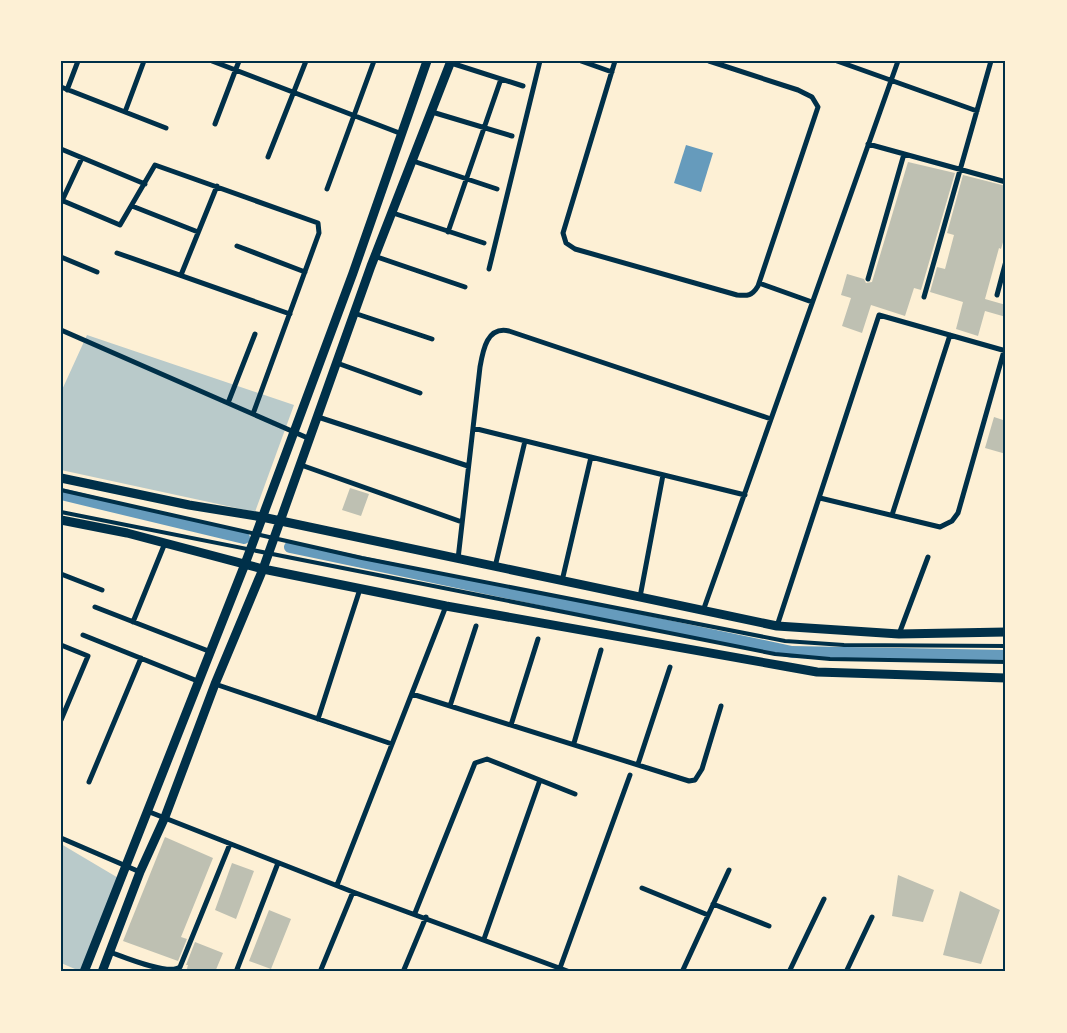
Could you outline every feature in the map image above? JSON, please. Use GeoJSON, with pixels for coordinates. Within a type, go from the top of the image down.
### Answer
{"type":"FeatureCollection","features":[{"type":"Feature","properties":{"kind":"street"},"geometry":{"type":"LineString","coordinates":[[78,61],[64,89],[166,128]]}},
{"type":"Feature","properties":{"kind":"street"},"geometry":{"type":"LineString","coordinates":[[125,112],[144,61]]}},
{"type":"Feature","properties":{"kind":"street"},"geometry":{"type":"LineString","coordinates":[[212,61],[235,72],[402,134]]}},
{"type":"Feature","properties":{"kind":"street"},"geometry":{"type":"LineString","coordinates":[[215,124],[239,61]]}},
{"type":"Feature","properties":{"kind":"street"},"geometry":{"type":"LineString","coordinates":[[268,157],[306,61]]}},
{"type":"Feature","properties":{"kind":"street"},"geometry":{"type":"LineString","coordinates":[[327,189],[374,61]]}},
{"type":"Feature","properties":{"kind":"street"},"geometry":{"type":"LineString","coordinates":[[84,972],[125,865],[212,652],[257,533],[353,273],[428,61]]}},
{"type":"Feature","properties":{"kind":"street"},"geometry":{"type":"LineString","coordinates":[[489,269],[540,61]]}},
{"type":"Feature","properties":{"kind":"street"},"geometry":{"type":"LineString","coordinates":[[581,61],[612,72]]}},
{"type":"Feature","properties":{"kind":"street"},"geometry":{"type":"LineString","coordinates":[[615,61],[563,233],[566,243],[575,249],[737,295],[748,296],[753,294],[759,282],[818,107],[812,98],[798,90],[709,61]]}},
{"type":"Feature","properties":{"kind":"street"},"geometry":{"type":"LineString","coordinates":[[837,61],[977,110]]}},
{"type":"Feature","properties":{"kind":"street"},"geometry":{"type":"LineString","coordinates":[[703,612],[898,61]]}},
{"type":"Feature","properties":{"kind":"street"},"geometry":{"type":"LineString","coordinates":[[924,297],[991,61]]}},
{"type":"Feature","properties":{"kind":"street"},"geometry":{"type":"LineString","coordinates":[[102,972],[140,872],[165,818],[215,684],[270,552],[374,256],[393,213],[451,62],[523,86]]}},
{"type":"Feature","properties":{"kind":"street"},"geometry":{"type":"LineString","coordinates":[[448,232],[501,79]]}},
{"type":"Feature","properties":{"kind":"street"},"geometry":{"type":"LineString","coordinates":[[432,112],[512,136]]}},
{"type":"Feature","properties":{"kind":"street"},"geometry":{"type":"LineString","coordinates":[[868,144],[1006,182]]}},
{"type":"Feature","properties":{"kind":"street"},"geometry":{"type":"LineString","coordinates":[[61,149],[145,184]]}},
{"type":"Feature","properties":{"kind":"street"},"geometry":{"type":"LineString","coordinates":[[868,279],[904,154]]}},
{"type":"Feature","properties":{"kind":"street"},"geometry":{"type":"LineString","coordinates":[[82,158],[62,201],[120,225],[155,165],[318,224],[319,233],[253,414]]}},
{"type":"Feature","properties":{"kind":"street"},"geometry":{"type":"LineString","coordinates":[[413,161],[497,189]]}},
{"type":"Feature","properties":{"kind":"street"},"geometry":{"type":"LineString","coordinates":[[181,275],[217,186]]}},
{"type":"Feature","properties":{"kind":"street"},"geometry":{"type":"LineString","coordinates":[[132,206],[198,232]]}},
{"type":"Feature","properties":{"kind":"street"},"geometry":{"type":"LineString","coordinates":[[393,213],[484,243]]}},
{"type":"Feature","properties":{"kind":"street"},"geometry":{"type":"LineString","coordinates":[[237,246],[305,272]]}},
{"type":"Feature","properties":{"kind":"street"},"geometry":{"type":"LineString","coordinates":[[117,253],[290,314]]}},
{"type":"Feature","properties":{"kind":"street"},"geometry":{"type":"LineString","coordinates":[[374,256],[465,287]]}},
{"type":"Feature","properties":{"kind":"street"},"geometry":{"type":"LineString","coordinates":[[61,257],[97,272]]}},
{"type":"Feature","properties":{"kind":"street"},"geometry":{"type":"LineString","coordinates":[[996,295],[1006,260]]}},
{"type":"Feature","properties":{"kind":"street"},"geometry":{"type":"LineString","coordinates":[[759,282],[812,302]]}},
{"type":"Feature","properties":{"kind":"street"},"geometry":{"type":"LineString","coordinates":[[354,313],[432,339]]}},
{"type":"Feature","properties":{"kind":"street"},"geometry":{"type":"LineString","coordinates":[[777,626],[879,315],[1005,351],[956,517],[940,527],[820,498]]}},
{"type":"Feature","properties":{"kind":"street"},"geometry":{"type":"LineString","coordinates":[[61,330],[310,439]]}},
{"type":"Feature","properties":{"kind":"street"},"geometry":{"type":"LineString","coordinates":[[458,559],[480,367],[485,345],[493,333],[502,330],[771,418]]}},
{"type":"Feature","properties":{"kind":"street"},"geometry":{"type":"LineString","coordinates":[[228,403],[254,334]]}},
{"type":"Feature","properties":{"kind":"street"},"geometry":{"type":"LineString","coordinates":[[892,515],[950,335]]}},
{"type":"Feature","properties":{"kind":"street"},"geometry":{"type":"LineString","coordinates":[[336,363],[420,393]]}},
{"type":"Feature","properties":{"kind":"street"},"geometry":{"type":"LineString","coordinates":[[318,417],[468,466]]}},
{"type":"Feature","properties":{"kind":"street"},"geometry":{"type":"LineString","coordinates":[[473,428],[744,495]]}},
{"type":"Feature","properties":{"kind":"street"},"geometry":{"type":"LineString","coordinates":[[495,567],[525,441]]}},
{"type":"Feature","properties":{"kind":"street"},"geometry":{"type":"LineString","coordinates":[[562,582],[592,457]]}},
{"type":"Feature","properties":{"kind":"street"},"geometry":{"type":"LineString","coordinates":[[301,465],[462,522]]}},
{"type":"Feature","properties":{"kind":"street"},"geometry":{"type":"LineString","coordinates":[[640,597],[663,475]]}},
{"type":"Feature","properties":{"kind":"street"},"geometry":{"type":"LineString","coordinates":[[61,478],[262,517],[703,612],[777,626],[899,634],[1006,632]]}},
{"type":"Feature","properties":{"kind":"street"},"geometry":{"type":"LineString","coordinates":[[61,520],[165,543],[245,564],[446,606],[817,672],[1006,678]]}},
{"type":"Feature","properties":{"kind":"street"},"geometry":{"type":"LineString","coordinates":[[133,622],[165,543]]}},
{"type":"Feature","properties":{"kind":"street"},"geometry":{"type":"LineString","coordinates":[[899,634],[928,557]]}},
{"type":"Feature","properties":{"kind":"street"},"geometry":{"type":"LineString","coordinates":[[61,574],[102,590]]}},
{"type":"Feature","properties":{"kind":"street"},"geometry":{"type":"LineString","coordinates":[[318,719],[361,587]]}},
{"type":"Feature","properties":{"kind":"street"},"geometry":{"type":"LineString","coordinates":[[337,885],[446,606]]}},
{"type":"Feature","properties":{"kind":"street"},"geometry":{"type":"LineString","coordinates":[[95,607],[212,652]]}},
{"type":"Feature","properties":{"kind":"street"},"geometry":{"type":"LineString","coordinates":[[450,706],[476,626]]}},
{"type":"Feature","properties":{"kind":"street"},"geometry":{"type":"LineString","coordinates":[[83,635],[200,682]]}},
{"type":"Feature","properties":{"kind":"street"},"geometry":{"type":"LineString","coordinates":[[511,725],[538,639]]}},
{"type":"Feature","properties":{"kind":"street"},"geometry":{"type":"LineString","coordinates":[[61,644],[88,656],[61,720]]}},
{"type":"Feature","properties":{"kind":"street"},"geometry":{"type":"LineString","coordinates":[[574,743],[601,650]]}},
{"type":"Feature","properties":{"kind":"street"},"geometry":{"type":"LineString","coordinates":[[89,782],[142,658]]}},
{"type":"Feature","properties":{"kind":"street"},"geometry":{"type":"LineString","coordinates":[[638,764],[670,667]]}},
{"type":"Feature","properties":{"kind":"street"},"geometry":{"type":"LineString","coordinates":[[215,684],[392,744]]}},
{"type":"Feature","properties":{"kind":"street"},"geometry":{"type":"LineString","coordinates":[[412,694],[574,743],[689,781],[695,780],[702,769],[721,706]]}},
{"type":"Feature","properties":{"kind":"street"},"geometry":{"type":"LineString","coordinates":[[415,913],[474,763],[487,759],[575,794]]}},
{"type":"Feature","properties":{"kind":"street"},"geometry":{"type":"LineString","coordinates":[[560,968],[630,775]]}},
{"type":"Feature","properties":{"kind":"street"},"geometry":{"type":"LineString","coordinates":[[484,939],[540,780]]}},
{"type":"Feature","properties":{"kind":"street"},"geometry":{"type":"LineString","coordinates":[[148,811],[353,892],[426,917],[570,972]]}},
{"type":"Feature","properties":{"kind":"street"},"geometry":{"type":"LineString","coordinates":[[61,838],[140,872]]}},
{"type":"Feature","properties":{"kind":"street"},"geometry":{"type":"LineString","coordinates":[[110,952],[166,970],[176,970],[180,967],[230,844]]}},
{"type":"Feature","properties":{"kind":"street"},"geometry":{"type":"LineString","coordinates":[[236,972],[278,863]]}},
{"type":"Feature","properties":{"kind":"street"},"geometry":{"type":"LineString","coordinates":[[682,972],[729,870]]}},
{"type":"Feature","properties":{"kind":"street"},"geometry":{"type":"LineString","coordinates":[[642,888],[708,915]]}},
{"type":"Feature","properties":{"kind":"street"},"geometry":{"type":"LineString","coordinates":[[320,972],[353,892]]}},
{"type":"Feature","properties":{"kind":"street"},"geometry":{"type":"LineString","coordinates":[[789,972],[824,899]]}},
{"type":"Feature","properties":{"kind":"street"},"geometry":{"type":"LineString","coordinates":[[713,904],[769,926]]}},
{"type":"Feature","properties":{"kind":"street"},"geometry":{"type":"LineString","coordinates":[[403,972],[426,917]]}},
{"type":"Feature","properties":{"kind":"street"},"geometry":{"type":"LineString","coordinates":[[846,972],[872,917]]}},
{"type":"Feature","properties":{"kind":"lane"},"geometry":{"type":"LineString","coordinates":[[61,490],[362,558],[785,641],[844,645],[1006,646]]}},
{"type":"Feature","properties":{"kind":"lane"},"geometry":{"type":"LineString","coordinates":[[61,512],[250,548],[775,654],[830,659],[1006,662]]}},
{"type":"Feature","properties":{"kind":"shaded area"},"geometry":{"type":"Polygon","coordinates":[[[87,335],[294,405],[255,512],[61,470],[61,392],[87,335]]]}},
{"type":"Feature","properties":{"kind":"shaded area"},"geometry":{"type":"Polygon","coordinates":[[[61,844],[120,879],[82,972],[61,963],[61,844]]]}},
{"type":"Feature","properties":{"kind":"water"},"geometry":{"type":"Polygon","coordinates":[[[686,145],[713,153],[701,192],[674,183],[686,145]]]}},
{"type":"Feature","properties":{"kind":"building"},"geometry":{"type":"Polygon","coordinates":[[[908,162],[955,173],[921,290],[914,288],[905,316],[871,305],[862,333],[842,326],[851,298],[841,295],[847,274],[864,279],[866,283],[872,282],[908,162]]]}},
{"type":"Feature","properties":{"kind":"building"},"geometry":{"type":"Polygon","coordinates":[[[963,175],[1006,186],[1006,232],[1001,249],[999,248],[985,299],[1006,305],[1006,317],[985,311],[978,336],[956,329],[963,302],[930,292],[937,267],[945,269],[954,235],[947,233],[963,175]]]}},
{"type":"Feature","properties":{"kind":"building"},"geometry":{"type":"Polygon","coordinates":[[[994,417],[1006,421],[1006,454],[985,448],[994,417]]]}},
{"type":"Feature","properties":{"kind":"building"},"geometry":{"type":"Polygon","coordinates":[[[350,488],[369,494],[361,516],[342,510],[350,488]]]}},
{"type":"Feature","properties":{"kind":"building"},"geometry":{"type":"Polygon","coordinates":[[[165,837],[213,858],[181,937],[187,939],[178,961],[123,941],[165,837]]]}},
{"type":"Feature","properties":{"kind":"building"},"geometry":{"type":"Polygon","coordinates":[[[232,863],[254,871],[236,919],[215,910],[232,863]]]}},
{"type":"Feature","properties":{"kind":"building"},"geometry":{"type":"Polygon","coordinates":[[[898,875],[934,890],[923,922],[892,916],[898,875]]]}},
{"type":"Feature","properties":{"kind":"building"},"geometry":{"type":"Polygon","coordinates":[[[960,891],[1000,910],[981,964],[943,955],[960,891]]]}},
{"type":"Feature","properties":{"kind":"building"},"geometry":{"type":"Polygon","coordinates":[[[269,910],[291,919],[271,969],[249,961],[269,910]]]}},
{"type":"Feature","properties":{"kind":"building"},"geometry":{"type":"Polygon","coordinates":[[[195,942],[223,953],[215,972],[186,972],[188,965],[186,965],[195,942]]]}},
{"type":"Feature","properties":{"kind":"waterway"},"geometry":{"type":"LineString","coordinates":[[61,494],[244,538]]}},
{"type":"Feature","properties":{"kind":"waterway"},"geometry":{"type":"LineString","coordinates":[[290,547],[792,652],[1006,656]]}}]}
